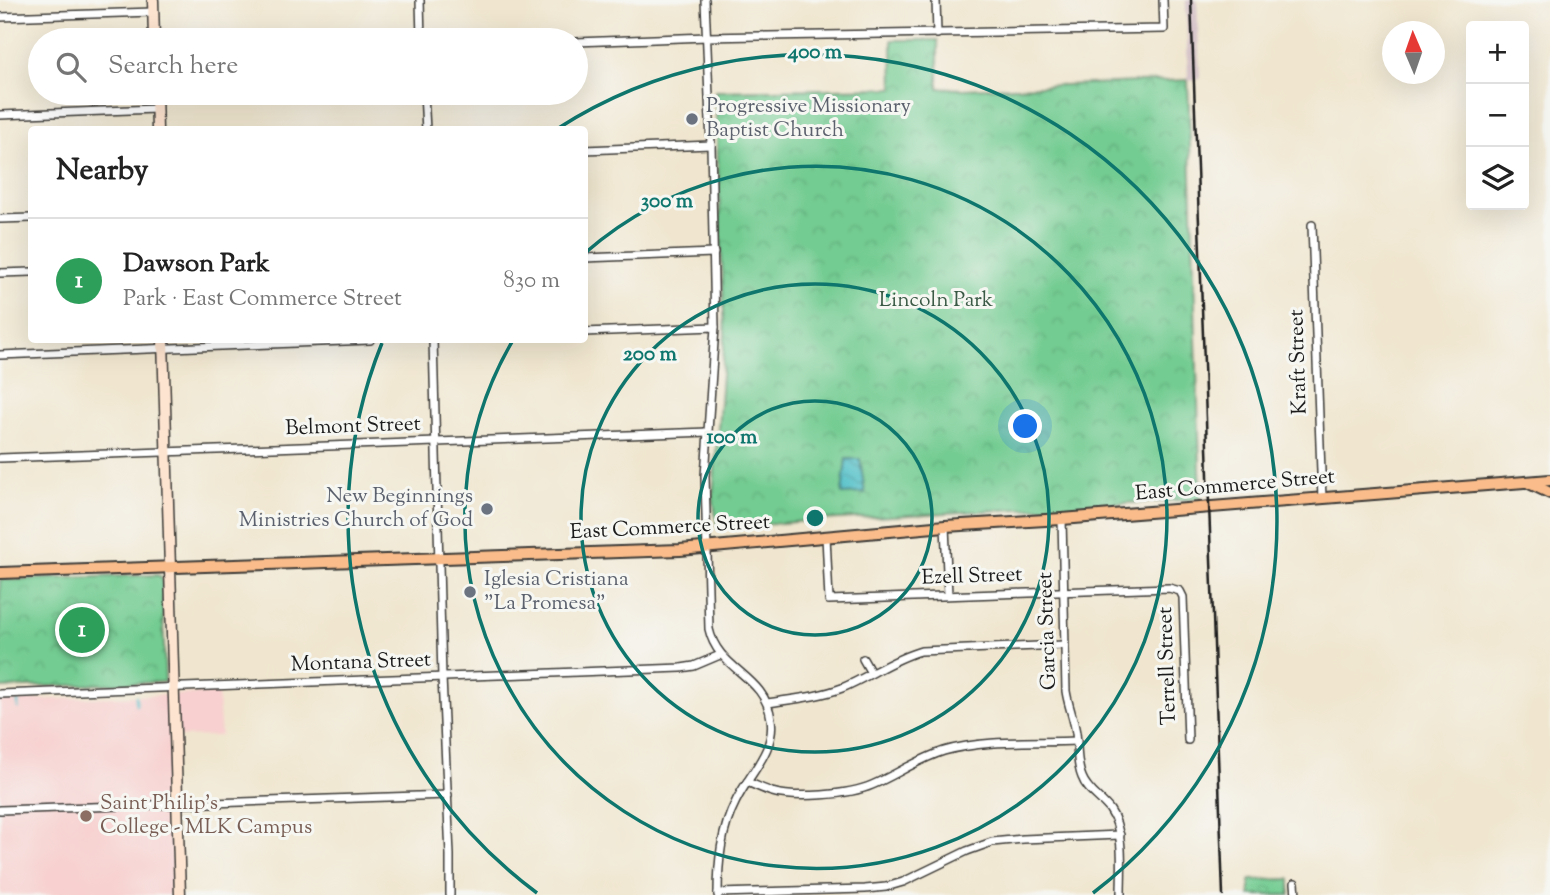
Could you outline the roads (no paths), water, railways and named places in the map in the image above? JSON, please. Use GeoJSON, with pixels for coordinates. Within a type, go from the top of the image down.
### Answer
{"type":"FeatureCollection","features":[{"type":"Feature","properties":{"kind":"main road"},"geometry":{"type":"LineString","coordinates":[[153,0],[154,28]]}},
{"type":"Feature","properties":{"kind":"main road"},"geometry":{"type":"LineString","coordinates":[[156,105],[157,126]]}},
{"type":"Feature","properties":{"kind":"main road"},"geometry":{"type":"LineString","coordinates":[[163,344],[180,895]]}},
{"type":"Feature","properties":{"kind":"main road","name":"East Commerce Street"},"geometry":{"type":"LineString","coordinates":[[0,573],[680,550],[945,526],[1550,480]]}},
{"type":"Feature","properties":{"kind":"main road"},"geometry":{"type":"LineString","coordinates":[[1526,481],[1550,494]]}},
{"type":"Feature","properties":{"kind":"street"},"geometry":{"type":"LineString","coordinates":[[420,0],[421,28]]}},
{"type":"Feature","properties":{"kind":"street"},"geometry":{"type":"LineString","coordinates":[[705,0],[715,327],[705,489],[709,629],[711,639],[720,654],[753,682],[768,703],[772,736],[736,801],[722,841],[718,894],[886,887],[915,877],[967,851],[992,842],[1119,835]]}},
{"type":"Feature","properties":{"kind":"street"},"geometry":{"type":"LineString","coordinates":[[936,0],[937,34]]}},
{"type":"Feature","properties":{"kind":"street"},"geometry":{"type":"LineString","coordinates":[[588,42],[1164,29],[1163,0]]}},
{"type":"Feature","properties":{"kind":"street"},"geometry":{"type":"LineString","coordinates":[[0,17],[153,12]]}},
{"type":"Feature","properties":{"kind":"street"},"geometry":{"type":"LineString","coordinates":[[424,105],[425,126]]}},
{"type":"Feature","properties":{"kind":"street"},"geometry":{"type":"LineString","coordinates":[[0,115],[156,109]]}},
{"type":"Feature","properties":{"kind":"street"},"geometry":{"type":"LineString","coordinates":[[588,150],[711,145]]}},
{"type":"Feature","properties":{"kind":"street"},"geometry":{"type":"LineString","coordinates":[[0,219],[28,218]]}},
{"type":"Feature","properties":{"kind":"street","name":"Kraft Street"},"geometry":{"type":"LineString","coordinates":[[1312,225],[1322,499]]}},
{"type":"Feature","properties":{"kind":"street"},"geometry":{"type":"LineString","coordinates":[[588,258],[714,253]]}},
{"type":"Feature","properties":{"kind":"street"},"geometry":{"type":"LineString","coordinates":[[0,273],[28,272]]}},
{"type":"Feature","properties":{"kind":"street"},"geometry":{"type":"LineString","coordinates":[[588,332],[715,327]]}},
{"type":"Feature","properties":{"kind":"street"},"geometry":{"type":"LineString","coordinates":[[0,355],[215,343]]}},
{"type":"Feature","properties":{"kind":"street"},"geometry":{"type":"LineString","coordinates":[[433,343],[450,895]]}},
{"type":"Feature","properties":{"kind":"street","name":"Belmont Street"},"geometry":{"type":"LineString","coordinates":[[0,457],[708,432]]}},
{"type":"Feature","properties":{"kind":"street","name":"Garcia Street"},"geometry":{"type":"LineString","coordinates":[[1062,519],[1066,691],[1082,777],[1090,791],[1111,811],[1115,819],[1119,835],[1121,895]]}},
{"type":"Feature","properties":{"kind":"street"},"geometry":{"type":"LineString","coordinates":[[945,526],[948,595]]}},
{"type":"Feature","properties":{"kind":"street","name":"Ezell Street"},"geometry":{"type":"LineString","coordinates":[[826,536],[829,600],[1169,587],[1180,591]]}},
{"type":"Feature","properties":{"kind":"street","name":"Terrell Street"},"geometry":{"type":"LineString","coordinates":[[1180,591],[1183,597],[1188,740]]}},
{"type":"Feature","properties":{"kind":"street"},"geometry":{"type":"LineString","coordinates":[[768,703],[817,696],[839,689],[920,651],[1064,645]]}},
{"type":"Feature","properties":{"kind":"street","name":"Montana Street"},"geometry":{"type":"LineString","coordinates":[[0,694],[681,668],[694,666],[720,654]]}},
{"type":"Feature","properties":{"kind":"street"},"geometry":{"type":"LineString","coordinates":[[863,659],[871,673]]}},
{"type":"Feature","properties":{"kind":"street"},"geometry":{"type":"LineString","coordinates":[[747,782],[785,794],[850,792],[874,785],[922,759],[945,751],[982,744],[1076,741]]}},
{"type":"Feature","properties":{"kind":"street"},"geometry":{"type":"LineString","coordinates":[[0,810],[448,795]]}},
{"type":"Feature","properties":{"kind":"street"},"geometry":{"type":"LineString","coordinates":[[1295,883],[1296,895]]}},
{"type":"Feature","properties":{"kind":"water"},"geometry":{"type":"Polygon","coordinates":[[[846,459],[860,459],[865,493],[842,494],[846,459]]]}},
{"type":"Feature","properties":{"kind":"waterway"},"geometry":{"type":"LineString","coordinates":[[81,632],[86,623],[97,614]]}},
{"type":"Feature","properties":{"kind":"waterway"},"geometry":{"type":"LineString","coordinates":[[136,696],[136,705]]}},
{"type":"Feature","properties":{"kind":"waterway"},"geometry":{"type":"LineString","coordinates":[[18,701],[18,708]]}},
{"type":"Feature","properties":{"kind":"railway"},"geometry":{"type":"LineString","coordinates":[[1191,0],[1223,895]]}},
{"type":"Feature","properties":{"kind":"place","name":"Progressive Missionary Baptist Church"},"geometry":{"type":"Point","coordinates":[692,119]}},
{"type":"Feature","properties":{"kind":"place","name":"New Beginnings Ministries Church of God"},"geometry":{"type":"Point","coordinates":[487,509]}},
{"type":"Feature","properties":{"kind":"place","name":"Iglesia Cristiana \"La Promesa\""},"geometry":{"type":"Point","coordinates":[470,592]}},
{"type":"Feature","properties":{"kind":"place","name":"Dawson Park"},"geometry":{"type":"Point","coordinates":[82,630]}},
{"type":"Feature","properties":{"kind":"place","name":"Saint Philip's College - MLK Campus"},"geometry":{"type":"Point","coordinates":[86,816]}},
{"type":"Feature","properties":{"kind":"park label","name":"Lincoln Park"},"geometry":{"type":"Point","coordinates":[936,301]}}]}
